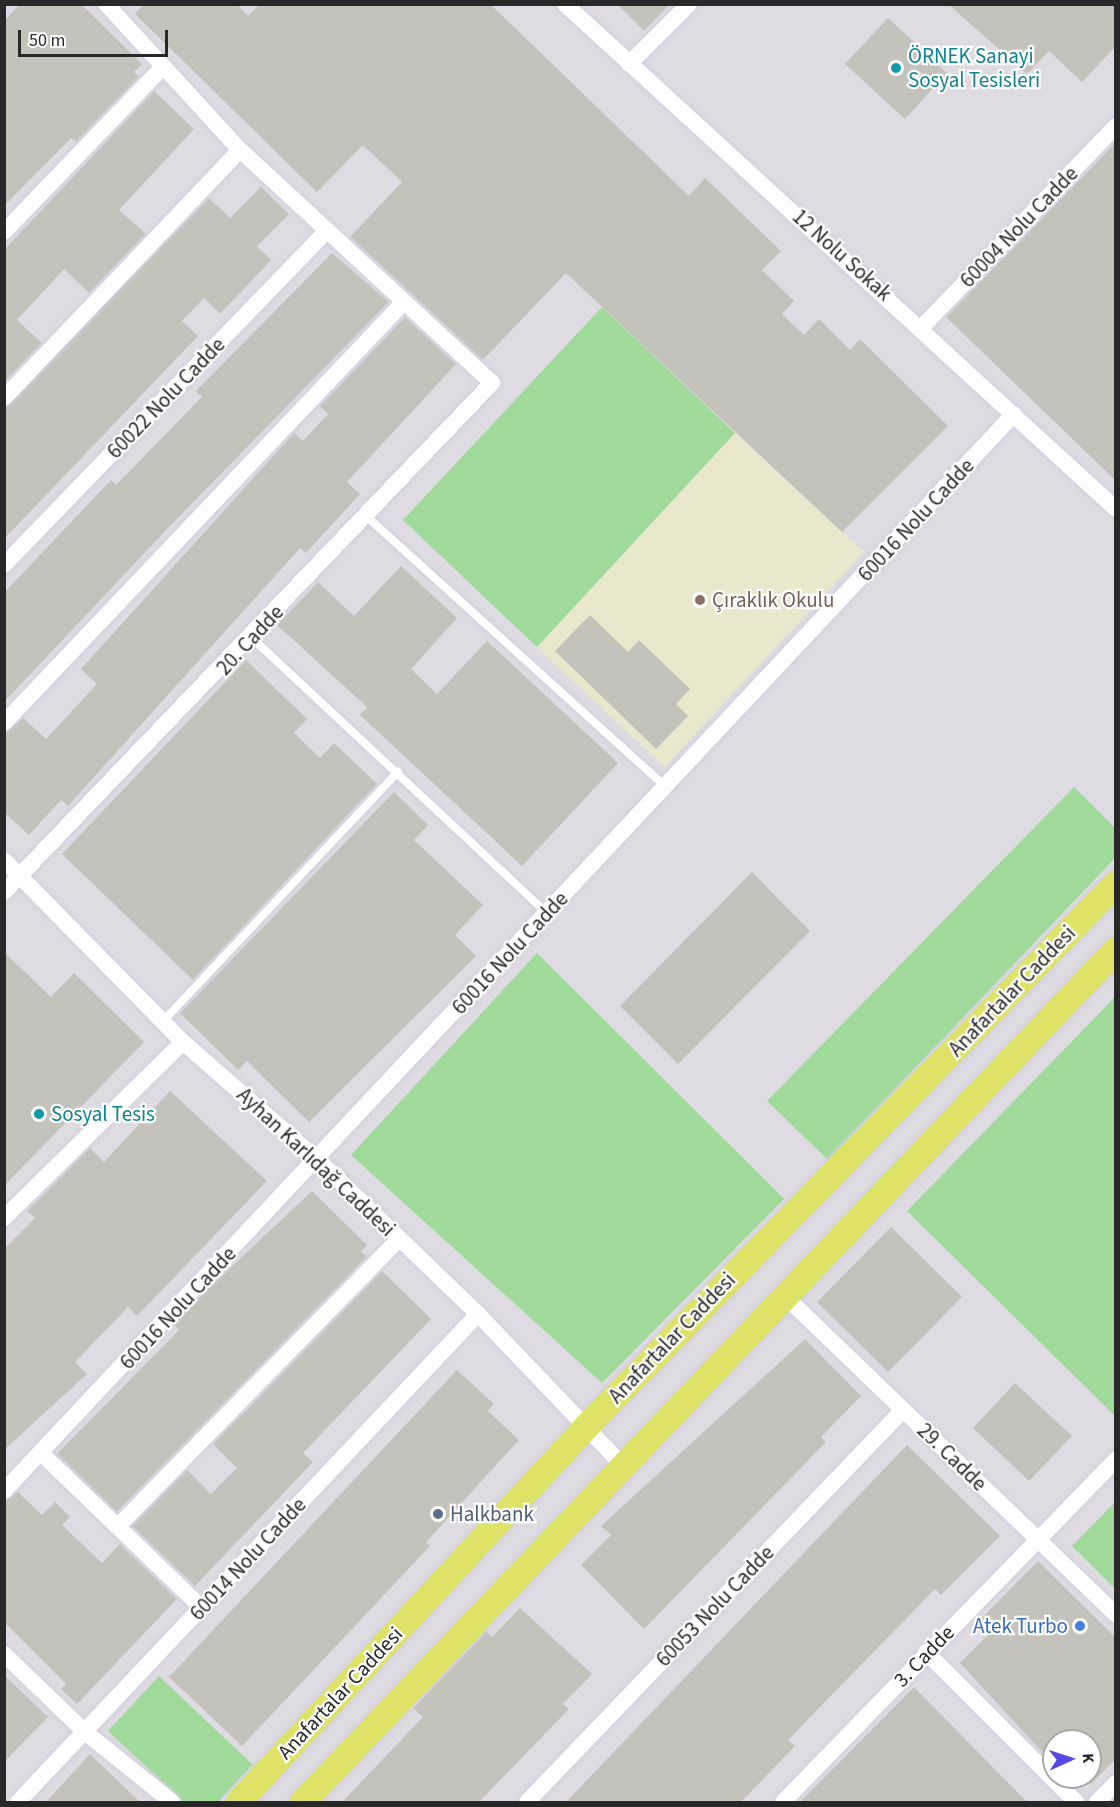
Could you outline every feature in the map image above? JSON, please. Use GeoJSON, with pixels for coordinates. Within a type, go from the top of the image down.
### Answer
{"type":"FeatureCollection","features":[{"type":"Feature","properties":{"kind":"main road","name":"Anafartalar Caddesi"},"geometry":{"type":"LineString","coordinates":[[239,1803],[589,1424],[1116,884]]}},
{"type":"Feature","properties":{"kind":"main road"},"geometry":{"type":"LineString","coordinates":[[303,1803],[788,1299],[1116,950]]}},
{"type":"Feature","properties":{"kind":"street"},"geometry":{"type":"LineString","coordinates":[[4,723],[404,302],[240,150],[160,69],[106,4]]}},
{"type":"Feature","properties":{"kind":"street","name":"12 Nolu Sokak"},"geometry":{"type":"LineString","coordinates":[[566,4],[922,327],[1116,509]]}},
{"type":"Feature","properties":{"kind":"street"},"geometry":{"type":"LineString","coordinates":[[629,63],[689,4]]}},
{"type":"Feature","properties":{"kind":"street"},"geometry":{"type":"LineString","coordinates":[[4,232],[160,69]]}},
{"type":"Feature","properties":{"kind":"street","name":"60004 Nolu Cadde"},"geometry":{"type":"LineString","coordinates":[[922,327],[1116,126]]}},
{"type":"Feature","properties":{"kind":"street"},"geometry":{"type":"LineString","coordinates":[[4,398],[240,150]]}},
{"type":"Feature","properties":{"kind":"street","name":"60022 Nolu Cadde"},"geometry":{"type":"LineString","coordinates":[[4,565],[327,231]]}},
{"type":"Feature","properties":{"kind":"street","name":"20. Cadde"},"geometry":{"type":"LineString","coordinates":[[4,892],[253,639],[365,514],[492,383],[404,302]]}},
{"type":"Feature","properties":{"kind":"street","name":"60016 Nolu Cadde"},"geometry":{"type":"LineString","coordinates":[[4,1491],[318,1160],[1014,414]]}},
{"type":"Feature","properties":{"kind":"street","name":"Ayhan Karlıdağ Caddesi"},"geometry":{"type":"LineString","coordinates":[[4,860],[22,874],[165,1019],[183,1042],[318,1160],[478,1314],[589,1424],[625,1468]]}},
{"type":"Feature","properties":{"kind":"street"},"geometry":{"type":"LineString","coordinates":[[4,1218],[183,1042]]}},
{"type":"Feature","properties":{"kind":"street"},"geometry":{"type":"LineString","coordinates":[[119,1525],[399,1239]]}},
{"type":"Feature","properties":{"kind":"street","name":"29. Cadde"},"geometry":{"type":"LineString","coordinates":[[788,1299],[1116,1615]]}},
{"type":"Feature","properties":{"kind":"street","name":"60014 Nolu Cadde"},"geometry":{"type":"LineString","coordinates":[[18,1803],[478,1314]]}},
{"type":"Feature","properties":{"kind":"street","name":"60053 Nolu Cadde"},"geometry":{"type":"LineString","coordinates":[[527,1803],[903,1410]]}},
{"type":"Feature","properties":{"kind":"street"},"geometry":{"type":"LineString","coordinates":[[41,1453],[119,1525],[202,1608]]}},
{"type":"Feature","properties":{"kind":"street","name":"3. Cadde"},"geometry":{"type":"LineString","coordinates":[[783,1803],[926,1652],[1040,1540],[1116,1459]]}},
{"type":"Feature","properties":{"kind":"street"},"geometry":{"type":"LineString","coordinates":[[926,1652],[1076,1803]]}},
{"type":"Feature","properties":{"kind":"street"},"geometry":{"type":"LineString","coordinates":[[4,1654],[85,1732],[172,1803]]}},
{"type":"Feature","properties":{"kind":"street"},"geometry":{"type":"LineString","coordinates":[[1097,1803],[1116,1783]]}},
{"type":"Feature","properties":{"kind":"lane"},"geometry":{"type":"LineString","coordinates":[[365,514],[666,787]]}},
{"type":"Feature","properties":{"kind":"lane"},"geometry":{"type":"LineString","coordinates":[[253,639],[548,914]]}},
{"type":"Feature","properties":{"kind":"lane"},"geometry":{"type":"LineString","coordinates":[[165,1019],[398,772]]}},
{"type":"Feature","properties":{"kind":"shaded area"},"geometry":{"type":"Polygon","coordinates":[[[5,5],[1115,5],[1115,1802],[5,1802],[5,5]]]}},
{"type":"Feature","properties":{"kind":"shaded area","name":"Çıraklık Okulu"},"geometry":{"type":"Polygon","coordinates":[[[735,433],[864,552],[665,767],[537,647],[735,433]]]}},
{"type":"Feature","properties":{"kind":"green space"},"geometry":{"type":"Polygon","coordinates":[[[602,307],[735,433],[537,647],[403,520],[602,307]]]}},
{"type":"Feature","properties":{"kind":"green space"},"geometry":{"type":"Polygon","coordinates":[[[1074,787],[1115,828],[1115,858],[828,1160],[767,1101],[1074,787]]]}},
{"type":"Feature","properties":{"kind":"green space"},"geometry":{"type":"Polygon","coordinates":[[[537,953],[784,1199],[602,1383],[351,1155],[537,953]]]}},
{"type":"Feature","properties":{"kind":"green space"},"geometry":{"type":"Polygon","coordinates":[[[1115,997],[1115,1416],[907,1211],[1115,997]]]}},
{"type":"Feature","properties":{"kind":"green space"},"geometry":{"type":"Polygon","coordinates":[[[1115,1502],[1115,1589],[1072,1546],[1115,1502]]]}},
{"type":"Feature","properties":{"kind":"green space"},"geometry":{"type":"Polygon","coordinates":[[[159,1676],[253,1765],[218,1802],[184,1802],[108,1731],[159,1676]]]}},
{"type":"Feature","properties":{"kind":"building"},"geometry":{"type":"Polygon","coordinates":[[[20,4],[81,4],[142,64],[134,72],[139,77],[76,142],[71,138],[4,206],[4,21],[20,4]]]}},
{"type":"Feature","properties":{"kind":"building"},"geometry":{"type":"Polygon","coordinates":[[[144,4],[237,4],[248,16],[260,4],[490,4],[689,196],[705,178],[781,251],[762,270],[794,301],[782,314],[804,335],[819,319],[850,350],[860,339],[948,426],[842,532],[566,273],[483,360],[350,237],[402,182],[363,145],[317,192],[135,14],[144,4]]]}},
{"type":"Feature","properties":{"kind":"building"},"geometry":{"type":"Polygon","coordinates":[[[617,4],[670,4],[644,31],[617,4]]]}},
{"type":"Feature","properties":{"kind":"building"},"geometry":{"type":"Polygon","coordinates":[[[948,4],[1116,4],[1116,46],[1082,82],[1049,51],[1027,74],[948,4]]]}},
{"type":"Feature","properties":{"kind":"building","name":"ÖRNEK Sanayi Sosyal Tesisleri"},"geometry":{"type":"Polygon","coordinates":[[[888,18],[947,73],[905,119],[845,64],[888,18]]]}},
{"type":"Feature","properties":{"kind":"building"},"geometry":{"type":"Polygon","coordinates":[[[154,91],[194,129],[119,210],[146,234],[89,293],[64,269],[17,320],[42,343],[4,382],[4,250],[154,91]]]}},
{"type":"Feature","properties":{"kind":"building"},"geometry":{"type":"Polygon","coordinates":[[[1116,142],[1116,481],[946,317],[1116,142]]]}},
{"type":"Feature","properties":{"kind":"building"},"geometry":{"type":"Polygon","coordinates":[[[261,187],[289,214],[257,246],[271,260],[220,314],[204,298],[182,321],[198,336],[4,539],[4,408],[209,198],[230,218],[261,187]]]}},
{"type":"Feature","properties":{"kind":"building"},"geometry":{"type":"Polygon","coordinates":[[[332,253],[389,302],[170,526],[5,701],[4,707],[4,593],[111,480],[116,485],[202,397],[196,391],[332,253]]]}},
{"type":"Feature","properties":{"kind":"building"},"geometry":{"type":"Polygon","coordinates":[[[405,317],[456,364],[347,482],[360,494],[306,553],[300,548],[68,806],[61,800],[29,835],[4,812],[4,733],[23,718],[46,739],[97,684],[81,669],[294,433],[303,441],[328,414],[320,406],[405,317]]]}},
{"type":"Feature","properties":{"kind":"building"},"geometry":{"type":"Polygon","coordinates":[[[401,566],[457,618],[411,669],[437,694],[487,641],[618,763],[522,866],[360,715],[367,707],[277,625],[318,582],[354,616],[401,566]]]}},
{"type":"Feature","properties":{"kind":"building"},"geometry":{"type":"Polygon","coordinates":[[[590,615],[628,652],[639,640],[690,689],[676,704],[688,716],[656,749],[555,651],[590,615]]]}},
{"type":"Feature","properties":{"kind":"building"},"geometry":{"type":"Polygon","coordinates":[[[246,660],[307,719],[294,733],[320,758],[334,743],[377,784],[193,980],[62,854],[246,660]]]}},
{"type":"Feature","properties":{"kind":"building"},"geometry":{"type":"Polygon","coordinates":[[[394,792],[428,825],[414,840],[483,905],[455,935],[476,956],[309,1122],[247,1061],[238,1070],[180,1013],[394,792]]]}},
{"type":"Feature","properties":{"kind":"building"},"geometry":{"type":"Polygon","coordinates":[[[752,872],[810,931],[678,1064],[620,1006],[752,872]]]}},
{"type":"Feature","properties":{"kind":"building","name":"Sosyal Tesis"},"geometry":{"type":"Polygon","coordinates":[[[4,952],[51,997],[74,973],[144,1042],[4,1186],[4,952]]]}},
{"type":"Feature","properties":{"kind":"building"},"geometry":{"type":"Polygon","coordinates":[[[170,1091],[267,1181],[137,1316],[128,1307],[75,1362],[87,1374],[4,1450],[4,1249],[35,1218],[27,1211],[90,1148],[104,1162],[170,1091]]]}},
{"type":"Feature","properties":{"kind":"building"},"geometry":{"type":"Polygon","coordinates":[[[312,1191],[367,1245],[361,1251],[367,1257],[117,1512],[57,1454],[179,1330],[174,1325],[210,1287],[312,1191]]]}},
{"type":"Feature","properties":{"kind":"building"},"geometry":{"type":"Polygon","coordinates":[[[891,1227],[962,1297],[888,1372],[817,1302],[891,1227]]]}},
{"type":"Feature","properties":{"kind":"building"},"geometry":{"type":"Polygon","coordinates":[[[382,1271],[431,1319],[303,1453],[313,1462],[195,1586],[132,1526],[187,1470],[211,1494],[237,1468],[213,1444],[382,1271]]]}},
{"type":"Feature","properties":{"kind":"building"},"geometry":{"type":"Polygon","coordinates":[[[805,1339],[861,1396],[821,1437],[826,1442],[644,1629],[581,1565],[611,1535],[601,1526],[805,1339]]]}},
{"type":"Feature","properties":{"kind":"building"},"geometry":{"type":"Polygon","coordinates":[[[457,1370],[494,1404],[488,1411],[519,1440],[426,1542],[430,1546],[242,1746],[169,1677],[457,1370]]]}},
{"type":"Feature","properties":{"kind":"building"},"geometry":{"type":"Polygon","coordinates":[[[1015,1383],[1072,1436],[1029,1481],[973,1428],[1015,1383]]]}},
{"type":"Feature","properties":{"kind":"building"},"geometry":{"type":"Polygon","coordinates":[[[907,1445],[1000,1536],[941,1595],[935,1589],[818,1709],[788,1740],[795,1746],[740,1803],[565,1803],[907,1445]]]}},
{"type":"Feature","properties":{"kind":"building"},"geometry":{"type":"Polygon","coordinates":[[[18,1492],[42,1515],[55,1502],[70,1517],[62,1525],[102,1563],[120,1544],[177,1599],[77,1704],[61,1689],[66,1684],[4,1622],[4,1501],[18,1492]]]}},
{"type":"Feature","properties":{"kind":"building"},"geometry":{"type":"Polygon","coordinates":[[[1038,1561],[1116,1638],[1116,1759],[1102,1773],[1102,1729],[1042,1729],[1042,1752],[960,1663],[988,1635],[976,1624],[1038,1561]]]}},
{"type":"Feature","properties":{"kind":"building"},"geometry":{"type":"Polygon","coordinates":[[[520,1608],[592,1674],[563,1704],[569,1709],[478,1803],[341,1803],[423,1717],[413,1708],[486,1631],[492,1637],[520,1608]]]}},
{"type":"Feature","properties":{"kind":"building"},"geometry":{"type":"Polygon","coordinates":[[[4,1675],[48,1717],[4,1762],[4,1675]]]}},
{"type":"Feature","properties":{"kind":"building"},"geometry":{"type":"Polygon","coordinates":[[[914,1687],[1028,1803],[799,1803],[914,1687]]]}},
{"type":"Feature","properties":{"kind":"building"},"geometry":{"type":"Polygon","coordinates":[[[90,1754],[141,1803],[45,1803],[90,1754]]]}},
{"type":"Feature","properties":{"kind":"place","name":"ÖRNEK Sanayi Sosyal Tesisleri"},"geometry":{"type":"Point","coordinates":[896,68]}},
{"type":"Feature","properties":{"kind":"place","name":"Çıraklık Okulu"},"geometry":{"type":"Point","coordinates":[700,600]}},
{"type":"Feature","properties":{"kind":"place","name":"Sosyal Tesis"},"geometry":{"type":"Point","coordinates":[39,1114]}},
{"type":"Feature","properties":{"kind":"place","name":"Halkbank"},"geometry":{"type":"Point","coordinates":[438,1514]}},
{"type":"Feature","properties":{"kind":"place","name":"Atek Turbo"},"geometry":{"type":"Point","coordinates":[1080,1626]}}]}
